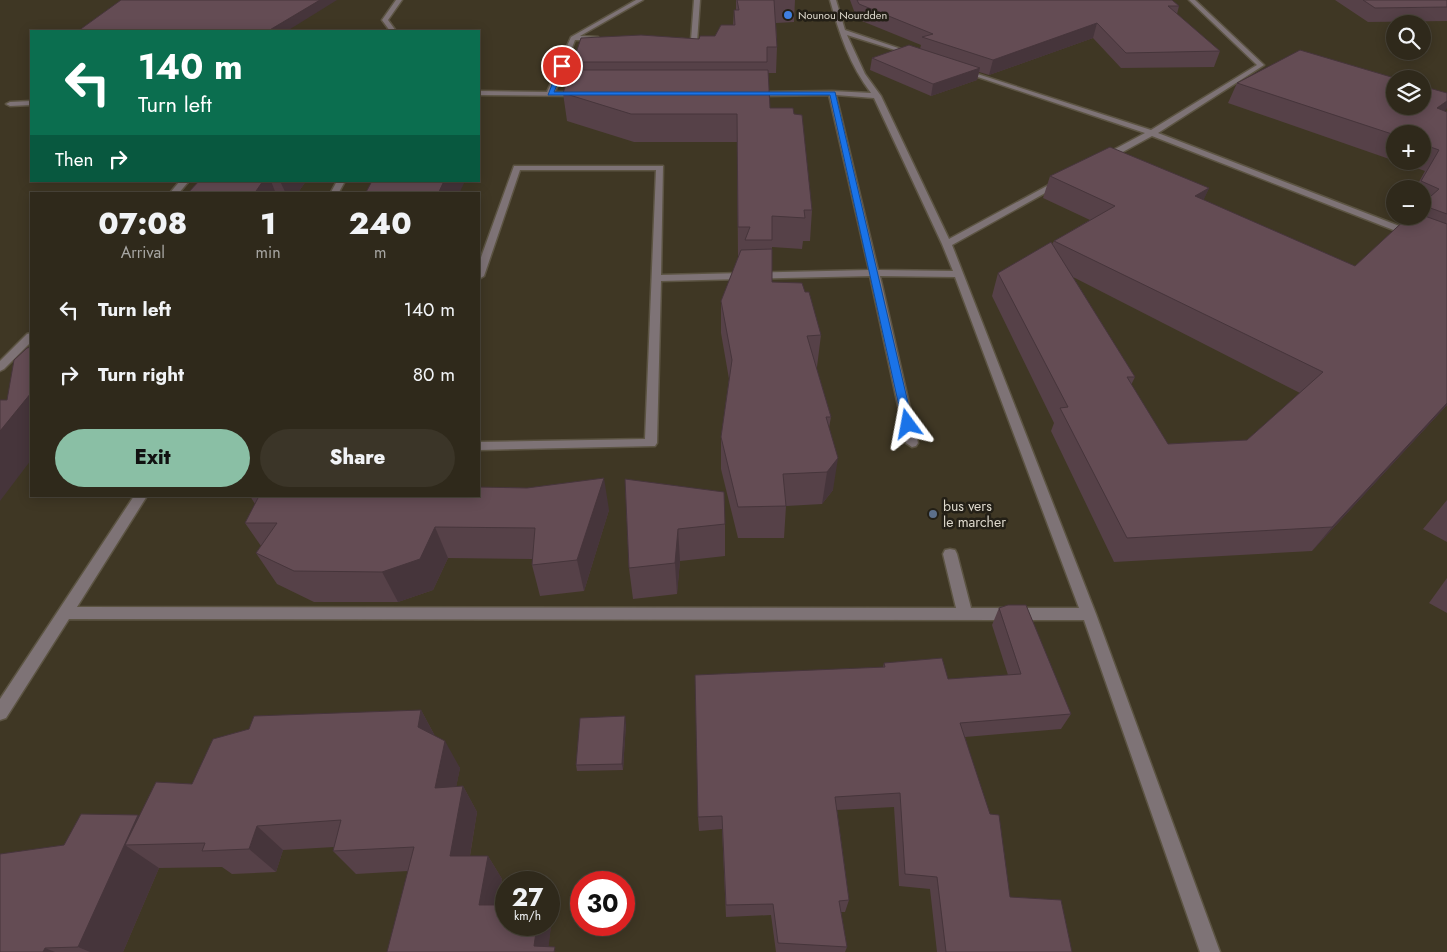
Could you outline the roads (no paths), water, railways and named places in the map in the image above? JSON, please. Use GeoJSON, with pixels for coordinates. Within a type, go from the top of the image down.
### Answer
{"type":"FeatureCollection","features":[{"type":"Feature","properties":{"kind":"street"},"geometry":{"type":"LineString","coordinates":[[392,30],[385,20],[399,0]]}},
{"type":"Feature","properties":{"kind":"street"},"geometry":{"type":"LineString","coordinates":[[550,94],[573,38],[640,0]]}},
{"type":"Feature","properties":{"kind":"street"},"geometry":{"type":"LineString","coordinates":[[676,41],[694,42],[697,0]]}},
{"type":"Feature","properties":{"kind":"street"},"geometry":{"type":"LineString","coordinates":[[833,0],[842,31],[864,81],[878,96],[947,244],[1089,614],[1210,952]]}},
{"type":"Feature","properties":{"kind":"street"},"geometry":{"type":"LineString","coordinates":[[1101,160],[1152,133],[1261,66],[1192,0]]}},
{"type":"Feature","properties":{"kind":"street"},"geometry":{"type":"LineString","coordinates":[[842,31],[917,56]]}},
{"type":"Feature","properties":{"kind":"street"},"geometry":{"type":"LineString","coordinates":[[573,38],[611,39]]}},
{"type":"Feature","properties":{"kind":"street"},"geometry":{"type":"LineString","coordinates":[[954,68],[1152,133],[1419,237]]}},
{"type":"Feature","properties":{"kind":"street"},"geometry":{"type":"LineString","coordinates":[[745,94],[832,93],[878,96]]}},
{"type":"Feature","properties":{"kind":"street"},"geometry":{"type":"LineString","coordinates":[[832,93],[912,443]]}},
{"type":"Feature","properties":{"kind":"street"},"geometry":{"type":"LineString","coordinates":[[480,94],[589,94]]}},
{"type":"Feature","properties":{"kind":"street"},"geometry":{"type":"LineString","coordinates":[[10,104],[30,103]]}},
{"type":"Feature","properties":{"kind":"street"},"geometry":{"type":"LineString","coordinates":[[480,273],[518,168],[660,168],[651,443],[480,446]]}},
{"type":"Feature","properties":{"kind":"street"},"geometry":{"type":"LineString","coordinates":[[947,244],[1066,179]]}},
{"type":"Feature","properties":{"kind":"street"},"geometry":{"type":"LineString","coordinates":[[175,192],[184,182]]}},
{"type":"Feature","properties":{"kind":"street"},"geometry":{"type":"LineString","coordinates":[[657,278],[874,273],[958,274]]}},
{"type":"Feature","properties":{"kind":"street"},"geometry":{"type":"LineString","coordinates":[[0,367],[30,337]]}},
{"type":"Feature","properties":{"kind":"street"},"geometry":{"type":"LineString","coordinates":[[0,713],[140,497]]}},
{"type":"Feature","properties":{"kind":"street"},"geometry":{"type":"LineString","coordinates":[[950,554],[966,614]]}},
{"type":"Feature","properties":{"kind":"street"},"geometry":{"type":"LineString","coordinates":[[65,614],[1089,614]]}},
{"type":"Feature","properties":{"kind":"place","name":"Nounou Nourdden"},"geometry":{"type":"Point","coordinates":[788,15]}},
{"type":"Feature","properties":{"kind":"place","name":"bus vers le marcher"},"geometry":{"type":"Point","coordinates":[933,514]}}]}
